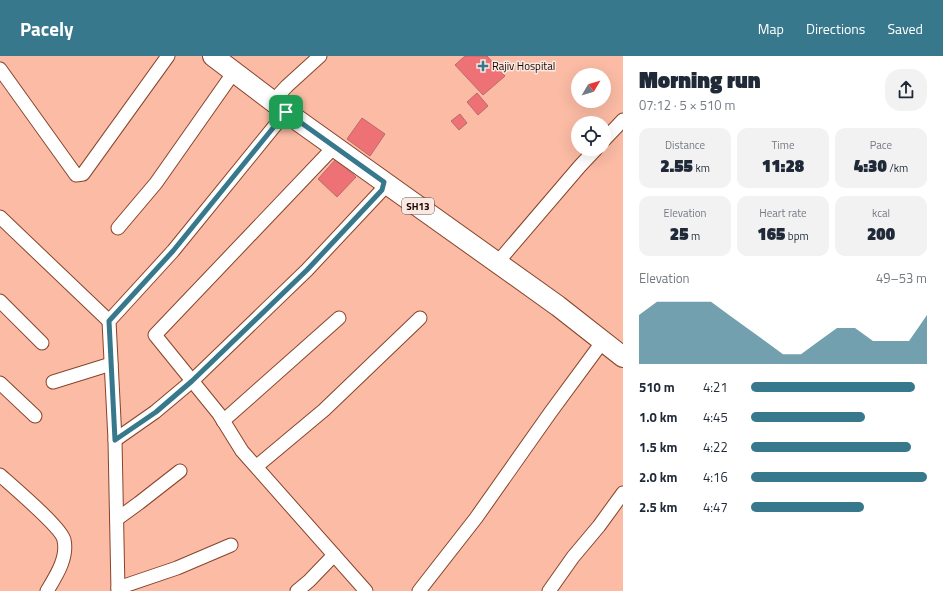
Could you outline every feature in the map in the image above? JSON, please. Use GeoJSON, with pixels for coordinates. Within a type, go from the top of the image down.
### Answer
{"type":"FeatureCollection","features":[{"type":"Feature","properties":{"kind":"main road","name":"SH13"},"geometry":{"type":"LineString","coordinates":[[213,56],[334,147],[558,306],[623,357]]}},
{"type":"Feature","properties":{"kind":"street"},"geometry":{"type":"LineString","coordinates":[[0,70],[76,175],[83,174],[168,56]]}},
{"type":"Feature","properties":{"kind":"street"},"geometry":{"type":"LineString","coordinates":[[109,321],[173,251],[280,107],[287,86],[320,56]]}},
{"type":"Feature","properties":{"kind":"street"},"geometry":{"type":"LineString","coordinates":[[118,228],[156,183],[234,72]]}},
{"type":"Feature","properties":{"kind":"street"},"geometry":{"type":"LineString","coordinates":[[611,133],[623,120]]}},
{"type":"Feature","properties":{"kind":"street"},"geometry":{"type":"LineString","coordinates":[[334,147],[155,335],[224,421],[242,451],[257,466],[366,591]]}},
{"type":"Feature","properties":{"kind":"street"},"geometry":{"type":"LineString","coordinates":[[497,263],[589,156]]}},
{"type":"Feature","properties":{"kind":"street"},"geometry":{"type":"LineString","coordinates":[[115,440],[156,412],[192,381],[307,270],[382,190],[384,182]]}},
{"type":"Feature","properties":{"kind":"street"},"geometry":{"type":"LineString","coordinates":[[0,218],[109,321],[115,440],[118,590],[177,568],[231,545]]}},
{"type":"Feature","properties":{"kind":"street"},"geometry":{"type":"LineString","coordinates":[[0,301],[42,342]]}},
{"type":"Feature","properties":{"kind":"street"},"geometry":{"type":"LineString","coordinates":[[224,421],[339,318]]}},
{"type":"Feature","properties":{"kind":"street"},"geometry":{"type":"LineString","coordinates":[[257,466],[324,410],[420,318]]}},
{"type":"Feature","properties":{"kind":"street"},"geometry":{"type":"LineString","coordinates":[[419,591],[476,518],[550,413],[603,342]]}},
{"type":"Feature","properties":{"kind":"street"},"geometry":{"type":"LineString","coordinates":[[53,382],[111,364]]}},
{"type":"Feature","properties":{"kind":"street"},"geometry":{"type":"LineString","coordinates":[[0,383],[35,416]]}},
{"type":"Feature","properties":{"kind":"street"},"geometry":{"type":"LineString","coordinates":[[117,519],[140,504],[180,471]]}},
{"type":"Feature","properties":{"kind":"street"},"geometry":{"type":"LineString","coordinates":[[0,475],[52,523],[64,538],[64,552],[59,571],[47,591]]}},
{"type":"Feature","properties":{"kind":"street"},"geometry":{"type":"LineString","coordinates":[[549,591],[572,557],[599,526],[623,493]]}},
{"type":"Feature","properties":{"kind":"street"},"geometry":{"type":"LineString","coordinates":[[297,591],[309,581],[334,555]]}},
{"type":"Feature","properties":{"kind":"building"},"geometry":{"type":"Polygon","coordinates":[[[465,56],[487,56],[505,76],[483,95],[455,65],[465,56]]]}},
{"type":"Feature","properties":{"kind":"building"},"geometry":{"type":"Polygon","coordinates":[[[477,93],[488,106],[478,115],[467,102],[477,93]]]}},
{"type":"Feature","properties":{"kind":"building"},"geometry":{"type":"Polygon","coordinates":[[[460,114],[467,123],[459,130],[451,121],[460,114]]]}},
{"type":"Feature","properties":{"kind":"building"},"geometry":{"type":"Polygon","coordinates":[[[362,118],[385,134],[370,156],[347,139],[362,118]]]}},
{"type":"Feature","properties":{"kind":"building"},"geometry":{"type":"Polygon","coordinates":[[[336,159],[356,177],[337,197],[318,179],[336,159]]]}},
{"type":"Feature","properties":{"kind":"place","name":"Rajiv Hospital"},"geometry":{"type":"Point","coordinates":[483,66]}},
{"type":"Feature","properties":{"kind":"route"},"geometry":{"type":"LineString","coordinates":[[286,112],[384,182],[382,190],[307,270],[192,381],[156,412],[115,440],[109,321],[173,251],[286,112]]}}]}
